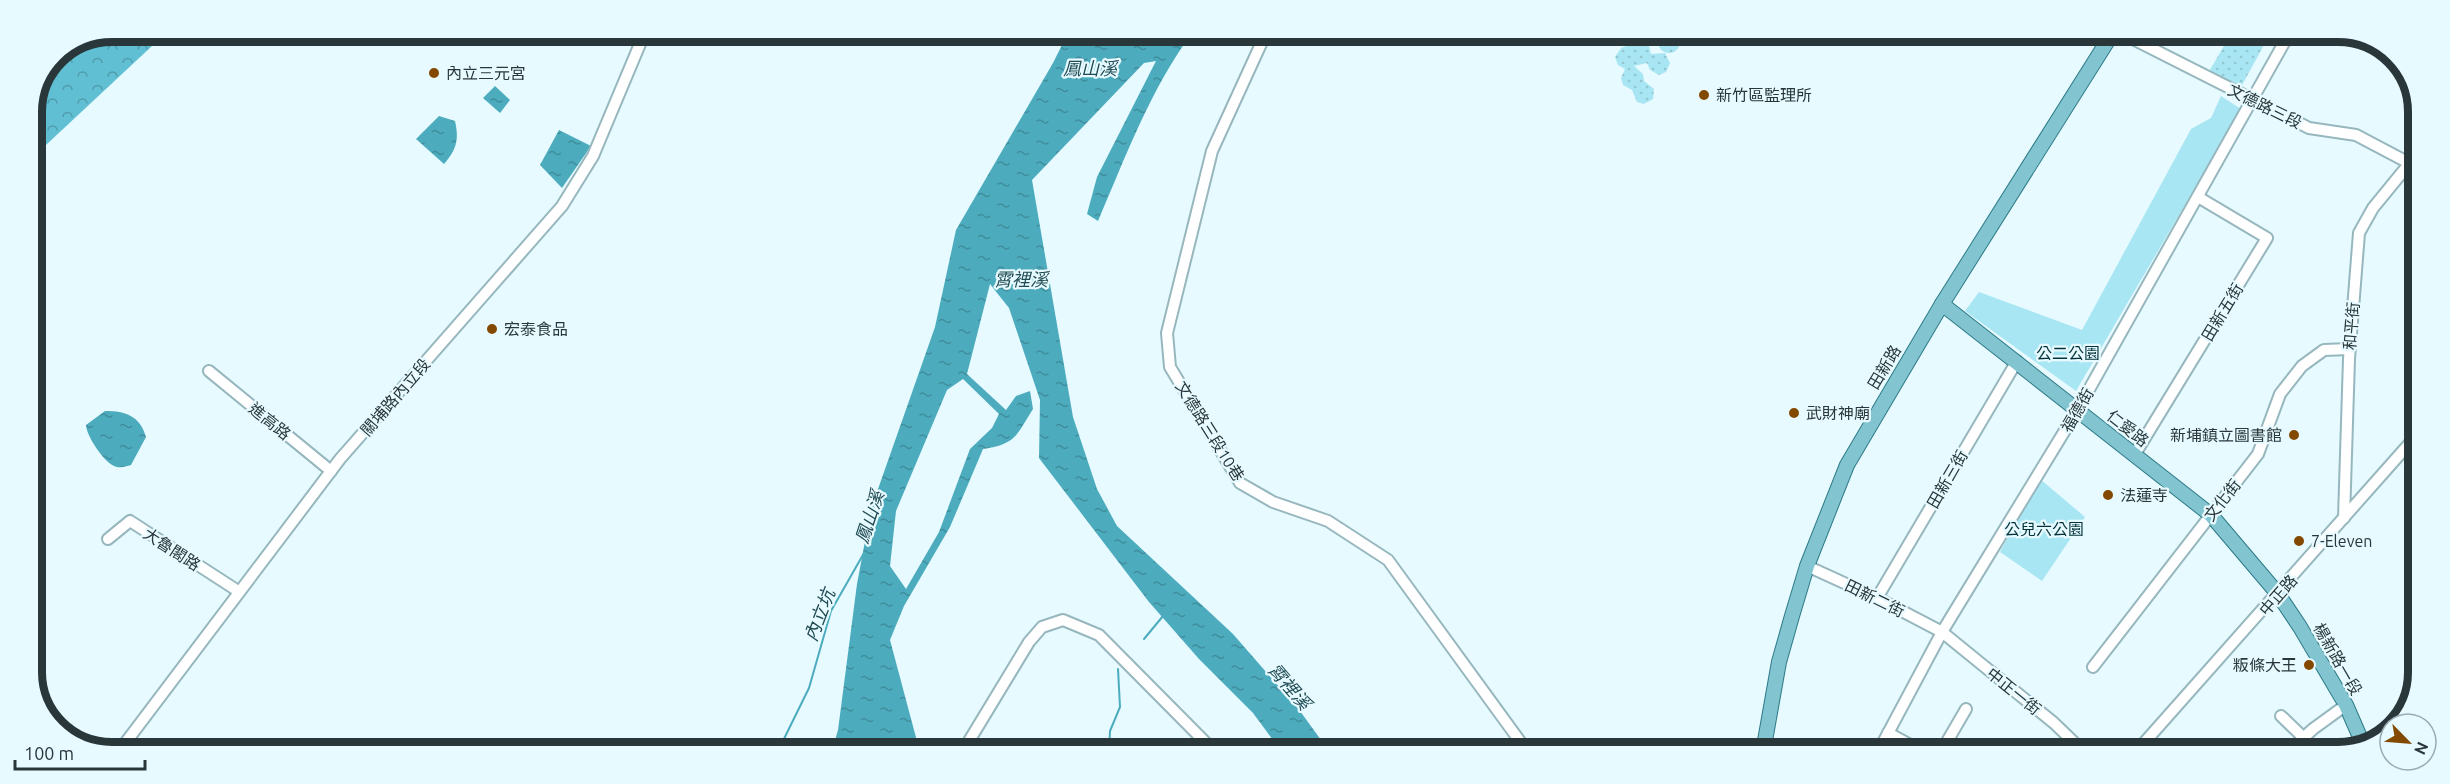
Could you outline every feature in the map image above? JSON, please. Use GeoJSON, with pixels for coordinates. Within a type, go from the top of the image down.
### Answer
{"type":"FeatureCollection","features":[{"type":"Feature","properties":{"kind":"main road","name":"田新路"},"geometry":{"type":"LineString","coordinates":[[1765,742],[1779,662],[1807,566],[1857,444],[2107,42]]}},
{"type":"Feature","properties":{"kind":"main road","name":"仁愛路"},"geometry":{"type":"LineString","coordinates":[[1942,304],[2211,515],[2278,594]]}},
{"type":"Feature","properties":{"kind":"main road","name":"楊新路一段"},"geometry":{"type":"LineString","coordinates":[[2278,594],[2346,705],[2360,738]]}},
{"type":"Feature","properties":{"kind":"street","name":"關埔路內立段"},"geometry":{"type":"LineString","coordinates":[[126,742],[331,471],[562,206],[578,183],[604,132],[641,42]]}},
{"type":"Feature","properties":{"kind":"street","name":"文德路三段10巷"},"geometry":{"type":"LineString","coordinates":[[1262,42],[1212,151],[1167,333],[1170,367],[1240,483],[1273,502],[1328,521],[1388,560],[1520,742]]}},
{"type":"Feature","properties":{"kind":"street","name":"文德路三段"},"geometry":{"type":"LineString","coordinates":[[2138,42],[2253,102],[2309,128],[2356,135],[2408,162]]}},
{"type":"Feature","properties":{"kind":"street","name":"福德街"},"geometry":{"type":"LineString","coordinates":[[1883,742],[1942,632],[2078,409],[2285,42]]}},
{"type":"Feature","properties":{"kind":"street","name":"和平街"},"geometry":{"type":"LineString","coordinates":[[2344,518],[2344,445],[2358,233],[2373,208],[2408,167]]}},
{"type":"Feature","properties":{"kind":"street","name":"田新五街"},"geometry":{"type":"LineString","coordinates":[[2135,454],[2267,238],[2198,197]]}},
{"type":"Feature","properties":{"kind":"street","name":"文化街"},"geometry":{"type":"LineString","coordinates":[[2093,667],[2258,454],[2280,394],[2302,366],[2324,351],[2349,350]]}},
{"type":"Feature","properties":{"kind":"street","name":"田新三街"},"geometry":{"type":"LineString","coordinates":[[1878,598],[2017,361]]}},
{"type":"Feature","properties":{"kind":"street","name":"進高路"},"geometry":{"type":"LineString","coordinates":[[209,370],[331,471]]}},
{"type":"Feature","properties":{"kind":"street","name":"中正路"},"geometry":{"type":"LineString","coordinates":[[2145,742],[2408,445]]}},
{"type":"Feature","properties":{"kind":"street","name":"大魯閣路"},"geometry":{"type":"LineString","coordinates":[[108,539],[130,521],[238,591]]}},
{"type":"Feature","properties":{"kind":"street","name":"田新二街"},"geometry":{"type":"LineString","coordinates":[[1807,566],[1878,598],[1942,632]]}},
{"type":"Feature","properties":{"kind":"street"},"geometry":{"type":"LineString","coordinates":[[968,742],[1029,642],[1042,627],[1064,621],[1099,635],[1205,742]]}},
{"type":"Feature","properties":{"kind":"street","name":"中正一街"},"geometry":{"type":"LineString","coordinates":[[1942,632],[2054,723],[2074,742]]}},
{"type":"Feature","properties":{"kind":"street"},"geometry":{"type":"LineString","coordinates":[[2299,742],[2346,705]]}},
{"type":"Feature","properties":{"kind":"street"},"geometry":{"type":"LineString","coordinates":[[1947,742],[1966,709]]}},
{"type":"Feature","properties":{"kind":"street"},"geometry":{"type":"LineString","coordinates":[[2282,716],[2304,738]]}},
{"type":"Feature","properties":{"kind":"street"},"geometry":{"type":"LineString","coordinates":[[1888,733],[1905,742]]}},
{"type":"Feature","properties":{"kind":"green space"},"geometry":{"type":"Polygon","coordinates":[[[156,42],[42,149],[43,98],[47,85],[63,63],[85,47],[98,43],[156,42]]]}},
{"type":"Feature","properties":{"kind":"green space"},"geometry":{"type":"Polygon","coordinates":[[[1638,42],[1649,46],[1651,54],[1665,53],[1670,63],[1666,72],[1659,75],[1650,70],[1647,63],[1634,66],[1643,74],[1644,81],[1654,89],[1653,99],[1644,104],[1637,102],[1632,90],[1623,85],[1621,78],[1625,69],[1618,65],[1615,57],[1621,48],[1638,42]]]}},
{"type":"Feature","properties":{"kind":"green space"},"geometry":{"type":"Polygon","coordinates":[[[1658,42],[1680,42],[1673,52],[1669,53],[1659,46],[1658,42]]]}},
{"type":"Feature","properties":{"kind":"green space"},"geometry":{"type":"Polygon","coordinates":[[[2226,42],[2266,42],[2241,87],[2208,73],[2226,42]]]}},
{"type":"Feature","properties":{"kind":"green space","name":"公二公園"},"geometry":{"type":"Polygon","coordinates":[[[2221,96],[2241,109],[2076,391],[1965,311],[1979,292],[2082,330],[2191,129],[2211,118],[2221,96]]]}},
{"type":"Feature","properties":{"kind":"green space","name":"公兒六公園"},"geometry":{"type":"Polygon","coordinates":[[[2040,479],[2085,517],[2042,581],[2000,552],[2040,479]]]}},
{"type":"Feature","properties":{"kind":"water","name":"鳳山溪"},"geometry":{"type":"Polygon","coordinates":[[[1064,42],[1186,42],[1151,100],[1098,221],[1087,214],[1097,177],[1156,61],[1144,63],[1032,180],[1073,417],[1097,489],[1117,526],[1233,634],[1300,711],[1322,742],[1274,742],[1253,713],[1199,659],[1149,602],[1039,458],[1040,400],[1009,308],[990,284],[967,374],[1006,410],[1016,396],[1030,391],[1033,409],[1023,426],[1009,441],[983,449],[950,527],[904,606],[890,640],[917,742],[835,742],[857,584],[871,509],[935,327],[956,230],[1064,42]],[[963,379],[947,390],[896,511],[890,566],[906,589],[939,532],[970,449],[992,428],[999,414],[963,379]]]}},
{"type":"Feature","properties":{"kind":"water"},"geometry":{"type":"Polygon","coordinates":[[[495,86],[510,100],[500,113],[483,98],[495,86]]]}},
{"type":"Feature","properties":{"kind":"water"},"geometry":{"type":"Polygon","coordinates":[[[439,116],[455,121],[456,127],[457,139],[454,149],[444,164],[416,139],[439,116]]]}},
{"type":"Feature","properties":{"kind":"water"},"geometry":{"type":"Polygon","coordinates":[[[559,130],[591,146],[562,188],[540,165],[559,130]]]}},
{"type":"Feature","properties":{"kind":"water"},"geometry":{"type":"Polygon","coordinates":[[[105,411],[131,416],[143,430],[146,437],[131,465],[117,467],[112,465],[97,449],[89,436],[86,425],[105,411]]]}},
{"type":"Feature","properties":{"kind":"waterway","name":"內立坑"},"geometry":{"type":"LineString","coordinates":[[782,742],[809,688],[831,611],[864,553]]}},
{"type":"Feature","properties":{"kind":"waterway"},"geometry":{"type":"LineString","coordinates":[[1144,639],[1163,616]]}},
{"type":"Feature","properties":{"kind":"waterway"},"geometry":{"type":"LineString","coordinates":[[1109,742],[1110,731],[1120,707],[1118,669]]}},
{"type":"Feature","properties":{"kind":"place","name":"內立三元宮"},"geometry":{"type":"Point","coordinates":[434,73]}},
{"type":"Feature","properties":{"kind":"place","name":"新竹區監理所"},"geometry":{"type":"Point","coordinates":[1704,95]}},
{"type":"Feature","properties":{"kind":"place","name":"宏泰食品"},"geometry":{"type":"Point","coordinates":[492,329]}},
{"type":"Feature","properties":{"kind":"place","name":"武財神廟"},"geometry":{"type":"Point","coordinates":[1794,413]}},
{"type":"Feature","properties":{"kind":"place","name":"新埔鎮立圖書館"},"geometry":{"type":"Point","coordinates":[2294,435]}},
{"type":"Feature","properties":{"kind":"place","name":"法蓮寺"},"geometry":{"type":"Point","coordinates":[2108,495]}},
{"type":"Feature","properties":{"kind":"place","name":"7-Eleven"},"geometry":{"type":"Point","coordinates":[2299,541]}},
{"type":"Feature","properties":{"kind":"place","name":"粄條大王"},"geometry":{"type":"Point","coordinates":[2309,665]}},
{"type":"Feature","properties":{"kind":"water label","name":"霄裡溪"},"geometry":{"type":"Point","coordinates":[1021,279]}},
{"type":"Feature","properties":{"kind":"water label","name":"霄裡溪"},"geometry":{"type":"Point","coordinates":[1290,686]}}]}
